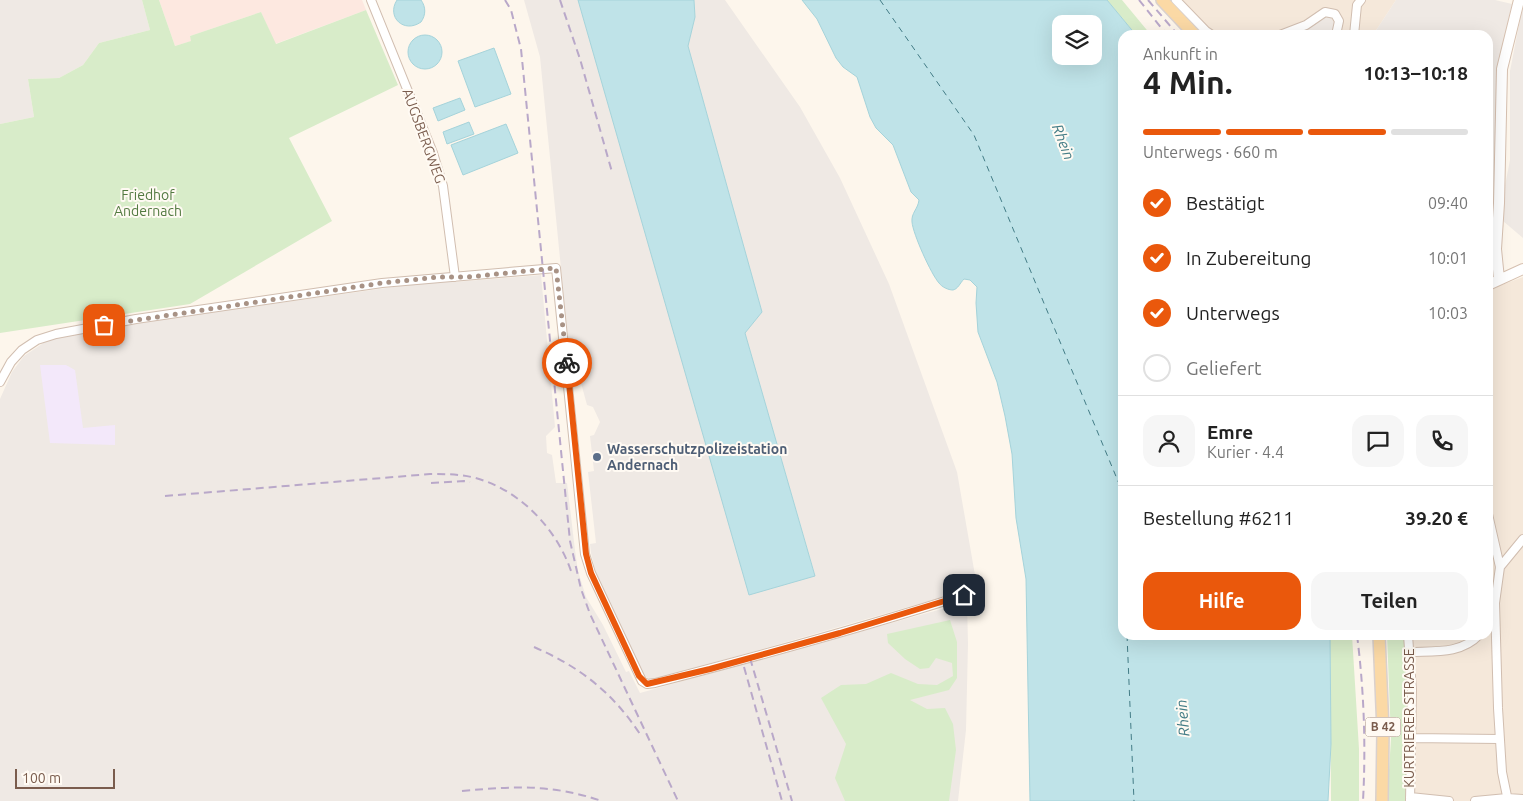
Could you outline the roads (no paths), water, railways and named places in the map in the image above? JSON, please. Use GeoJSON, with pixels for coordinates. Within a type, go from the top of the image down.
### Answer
{"type":"FeatureCollection","features":[{"type":"Feature","properties":{"kind":"main road"},"geometry":{"type":"LineString","coordinates":[[1162,0],[1190,30]]}},
{"type":"Feature","properties":{"kind":"main road","name":"B 42"},"geometry":{"type":"LineString","coordinates":[[1379,640],[1383,732],[1382,801]]}},
{"type":"Feature","properties":{"kind":"street","name":"AUGSBERGWEG"},"geometry":{"type":"LineString","coordinates":[[371,0],[433,153],[443,186],[455,277]]}},
{"type":"Feature","properties":{"kind":"street"},"geometry":{"type":"LineString","coordinates":[[1176,0],[1205,30]]}},
{"type":"Feature","properties":{"kind":"street"},"geometry":{"type":"LineString","coordinates":[[1355,30],[1357,6],[1361,0]]}},
{"type":"Feature","properties":{"kind":"street"},"geometry":{"type":"LineString","coordinates":[[1499,279],[1496,248],[1502,69],[1518,0]]}},
{"type":"Feature","properties":{"kind":"street"},"geometry":{"type":"LineString","coordinates":[[1293,30],[1306,25],[1325,12],[1335,14],[1339,21],[1337,30]]}},
{"type":"Feature","properties":{"kind":"street"},"geometry":{"type":"LineString","coordinates":[[0,382],[11,362],[22,350],[37,340],[56,334],[136,319],[316,292],[401,281],[556,268],[586,554],[591,573],[639,676],[647,684],[840,633],[964,595]]}},
{"type":"Feature","properties":{"kind":"street"},"geometry":{"type":"LineString","coordinates":[[1493,282],[1523,269]]}},
{"type":"Feature","properties":{"kind":"street"},"geometry":{"type":"LineString","coordinates":[[1493,536],[1500,567],[1495,604],[1499,739],[1507,799]]}},
{"type":"Feature","properties":{"kind":"street"},"geometry":{"type":"LineString","coordinates":[[1500,567],[1523,539]]}},
{"type":"Feature","properties":{"kind":"street"},"geometry":{"type":"LineString","coordinates":[[1493,610],[1495,604]]}},
{"type":"Feature","properties":{"kind":"street","name":"KURTRIERER STRASSE"},"geometry":{"type":"LineString","coordinates":[[1409,640],[1410,799]]}},
{"type":"Feature","properties":{"kind":"street"},"geometry":{"type":"LineString","coordinates":[[1410,652],[1451,650],[1460,648],[1472,640]]}},
{"type":"Feature","properties":{"kind":"street"},"geometry":{"type":"LineString","coordinates":[[1410,738],[1499,739]]}},
{"type":"Feature","properties":{"kind":"street"},"geometry":{"type":"LineString","coordinates":[[1475,801],[1523,798]]}},
{"type":"Feature","properties":{"kind":"street"},"geometry":{"type":"LineString","coordinates":[[1410,799],[1449,801]]}},
{"type":"Feature","properties":{"kind":"water"},"geometry":{"type":"Polygon","coordinates":[[[397,0],[421,0],[425,11],[421,22],[409,26],[398,22],[394,12],[397,0]]]}},
{"type":"Feature","properties":{"kind":"water"},"geometry":{"type":"Polygon","coordinates":[[[578,0],[694,0],[695,17],[688,46],[762,312],[745,333],[815,576],[749,595],[578,0]]]}},
{"type":"Feature","properties":{"kind":"water","name":"Rhein"},"geometry":{"type":"Polygon","coordinates":[[[802,0],[1107,0],[1132,30],[1118,30],[1118,640],[1330,640],[1331,744],[1328,801],[1030,801],[1026,579],[1016,518],[1012,454],[997,382],[978,332],[977,287],[970,280],[964,279],[953,290],[942,286],[936,278],[923,254],[913,228],[913,216],[919,200],[911,192],[893,145],[876,128],[870,117],[857,77],[843,67],[836,58],[817,19],[802,0]]]}},
{"type":"Feature","properties":{"kind":"water"},"geometry":{"type":"Polygon","coordinates":[[[425,35],[437,40],[442,52],[437,64],[425,69],[413,64],[408,52],[413,40],[425,35]]]}},
{"type":"Feature","properties":{"kind":"water"},"geometry":{"type":"Polygon","coordinates":[[[494,48],[511,94],[475,107],[458,61],[494,48]]]}},
{"type":"Feature","properties":{"kind":"water"},"geometry":{"type":"Polygon","coordinates":[[[460,98],[465,110],[438,121],[433,108],[460,98]]]}},
{"type":"Feature","properties":{"kind":"water"},"geometry":{"type":"Polygon","coordinates":[[[469,122],[474,134],[447,144],[443,132],[469,122]]]}},
{"type":"Feature","properties":{"kind":"water"},"geometry":{"type":"Polygon","coordinates":[[[506,124],[518,153],[463,175],[451,145],[506,124]]]}},
{"type":"Feature","properties":{"kind":"railway"},"geometry":{"type":"LineString","coordinates":[[505,0],[511,10],[521,49],[570,541],[581,589],[590,614],[678,801]]}},
{"type":"Feature","properties":{"kind":"railway"},"geometry":{"type":"LineString","coordinates":[[560,0],[580,59],[612,172]]}},
{"type":"Feature","properties":{"kind":"railway"},"geometry":{"type":"LineString","coordinates":[[1139,0],[1163,30]]}},
{"type":"Feature","properties":{"kind":"railway"},"geometry":{"type":"LineString","coordinates":[[1148,0],[1174,30]]}},
{"type":"Feature","properties":{"kind":"railway"},"geometry":{"type":"LineString","coordinates":[[165,496],[430,474],[467,476],[495,485],[510,493],[536,514],[557,541],[571,571]]}},
{"type":"Feature","properties":{"kind":"railway"},"geometry":{"type":"LineString","coordinates":[[431,483],[470,482]]}},
{"type":"Feature","properties":{"kind":"railway"},"geometry":{"type":"LineString","coordinates":[[1357,640],[1364,718],[1363,801]]}},
{"type":"Feature","properties":{"kind":"railway"},"geometry":{"type":"LineString","coordinates":[[534,647],[566,663],[594,682],[618,706],[640,734]]}},
{"type":"Feature","properties":{"kind":"railway"},"geometry":{"type":"LineString","coordinates":[[750,658],[792,801]]}},
{"type":"Feature","properties":{"kind":"railway"},"geometry":{"type":"LineString","coordinates":[[744,667],[782,801]]}},
{"type":"Feature","properties":{"kind":"railway"},"geometry":{"type":"LineString","coordinates":[[462,791],[516,787],[549,789],[584,795],[602,801]]}},
{"type":"Feature","properties":{"kind":"place","name":"Wasserschutzpolizeistation Andernach"},"geometry":{"type":"Point","coordinates":[597,457]}},
{"type":"Feature","properties":{"kind":"park label","name":"Friedhof Andernach"},"geometry":{"type":"Point","coordinates":[148,204]}}]}
